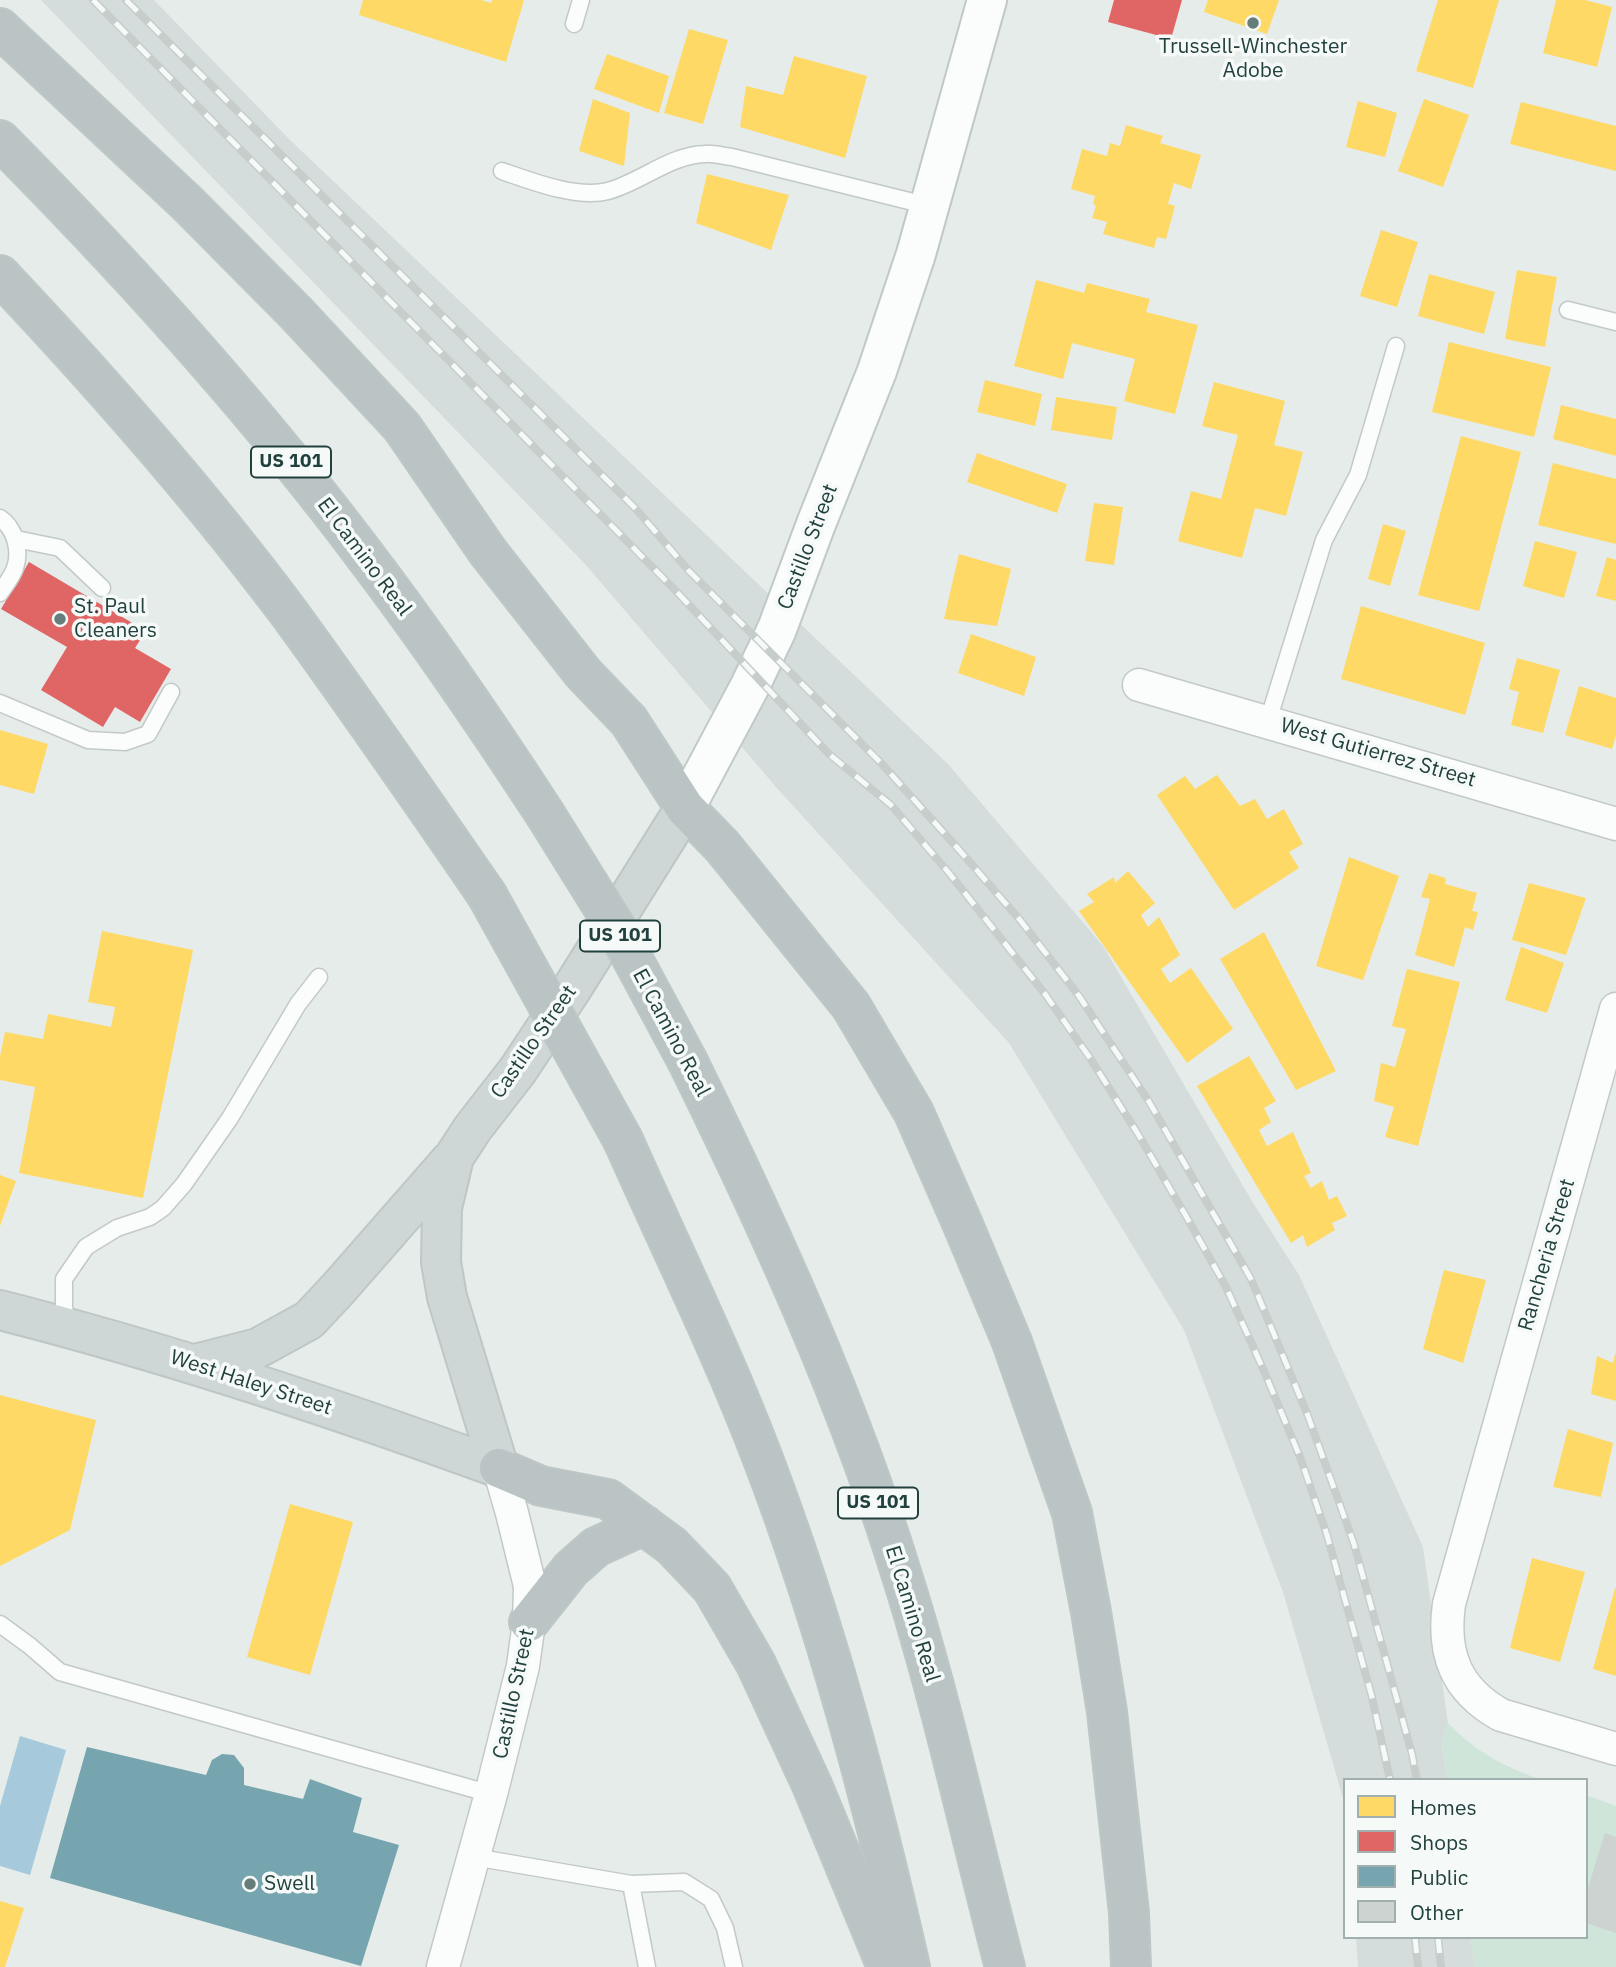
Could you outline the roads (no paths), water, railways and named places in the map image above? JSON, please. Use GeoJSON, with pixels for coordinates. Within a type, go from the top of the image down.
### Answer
{"type":"FeatureCollection","features":[{"type":"Feature","properties":{"kind":"highway"},"geometry":{"type":"LineString","coordinates":[[0,28],[188,204],[297,314],[402,427],[488,552],[583,673],[629,720],[685,808],[722,846],[851,1006],[914,1113],[1013,1342],[1072,1513],[1108,1712],[1129,1913],[1131,1967]]}},
{"type":"Feature","properties":{"kind":"highway","name":"El Camino Real"},"geometry":{"type":"LineString","coordinates":[[0,140],[138,284],[217,373],[364,554],[495,737],[615,928],[688,1062],[763,1217],[841,1402],[903,1578],[929,1667],[1005,1967]]}},
{"type":"Feature","properties":{"kind":"highway"},"geometry":{"type":"LineString","coordinates":[[0,275],[139,428],[285,608],[487,895],[622,1140],[689,1284],[762,1457],[795,1544],[850,1722],[910,1967]]}},
{"type":"Feature","properties":{"kind":"highway"},"geometry":{"type":"LineString","coordinates":[[499,1468],[541,1486],[608,1499],[672,1546],[712,1588],[756,1664],[812,1786],[887,1967]]}},
{"type":"Feature","properties":{"kind":"highway"},"geometry":{"type":"LineString","coordinates":[[530,1622],[571,1569],[596,1547],[644,1525]]}},
{"type":"Feature","properties":{"kind":"main road","name":"Castillo Street"},"geometry":{"type":"LineString","coordinates":[[499,1468],[447,1297],[441,1262],[442,1208],[454,1157],[518,1070],[571,990],[685,808],[777,629],[877,372],[916,254],[987,0]]}},
{"type":"Feature","properties":{"kind":"main road"},"geometry":{"type":"LineString","coordinates":[[195,1364],[258,1348],[309,1320],[454,1157]]}},
{"type":"Feature","properties":{"kind":"main road","name":"West Haley Street"},"geometry":{"type":"LineString","coordinates":[[0,1310],[195,1364],[499,1468]]}},
{"type":"Feature","properties":{"kind":"street","name":"West Gutierrez Street"},"geometry":{"type":"LineString","coordinates":[[1139,685],[1616,824]]}},
{"type":"Feature","properties":{"kind":"street","name":"Rancheria Street"},"geometry":{"type":"LineString","coordinates":[[1616,1009],[1449,1604],[1446,1625],[1448,1644],[1457,1675],[1469,1692],[1484,1705],[1501,1715],[1616,1749]]}},
{"type":"Feature","properties":{"kind":"street","name":"Castillo Street"},"geometry":{"type":"LineString","coordinates":[[443,1967],[491,1794],[523,1666],[530,1622],[530,1586],[499,1468]]}},
{"type":"Feature","properties":{"kind":"lane"},"geometry":{"type":"LineString","coordinates":[[574,24],[581,0]]}},
{"type":"Feature","properties":{"kind":"lane"},"geometry":{"type":"LineString","coordinates":[[502,171],[534,183],[576,192],[607,191],[678,160],[705,153],[732,157],[929,206]]}},
{"type":"Feature","properties":{"kind":"lane"},"geometry":{"type":"LineString","coordinates":[[1568,310],[1616,322]]}},
{"type":"Feature","properties":{"kind":"lane"},"geometry":{"type":"LineString","coordinates":[[1268,721],[1324,541],[1358,475],[1395,346]]}},
{"type":"Feature","properties":{"kind":"lane"},"geometry":{"type":"LineString","coordinates":[[0,518],[6,522],[16,539],[15,567],[0,593]]}},
{"type":"Feature","properties":{"kind":"lane"},"geometry":{"type":"LineString","coordinates":[[16,539],[60,548],[102,588]]}},
{"type":"Feature","properties":{"kind":"lane"},"geometry":{"type":"LineString","coordinates":[[0,703],[88,740],[125,742],[148,734],[171,692]]}},
{"type":"Feature","properties":{"kind":"lane"},"geometry":{"type":"LineString","coordinates":[[67,1327],[64,1279],[86,1248],[117,1228],[150,1217],[163,1208],[184,1184],[230,1118],[298,1004],[319,977]]}},
{"type":"Feature","properties":{"kind":"lane"},"geometry":{"type":"LineString","coordinates":[[0,1624],[60,1672],[491,1794]]}},
{"type":"Feature","properties":{"kind":"lane"},"geometry":{"type":"LineString","coordinates":[[474,1857],[631,1884],[684,1882],[711,1899],[726,1928],[734,1967]]}},
{"type":"Feature","properties":{"kind":"lane"},"geometry":{"type":"LineString","coordinates":[[631,1884],[647,1967]]}},
{"type":"Feature","properties":{"kind":"water"},"geometry":{"type":"Polygon","coordinates":[[[20,1736],[66,1750],[30,1875],[0,1866],[0,1806],[20,1736]]]}},
{"type":"Feature","properties":{"kind":"railway"},"geometry":{"type":"LineString","coordinates":[[93,0],[675,590],[829,754],[891,805],[1045,994],[1090,1058],[1186,1216],[1226,1287],[1264,1371],[1300,1457],[1327,1535],[1372,1697],[1390,1778]]}},
{"type":"Feature","properties":{"kind":"railway"},"geometry":{"type":"LineString","coordinates":[[126,0],[636,509],[689,571],[881,763],[1020,920],[1079,996],[1148,1100],[1251,1279],[1308,1416],[1354,1544],[1417,1778]]}},
{"type":"Feature","properties":{"kind":"railway"},"geometry":{"type":"LineString","coordinates":[[1415,1939],[1418,1967]]}},
{"type":"Feature","properties":{"kind":"railway"},"geometry":{"type":"LineString","coordinates":[[1438,1939],[1441,1967]]}},
{"type":"Feature","properties":{"kind":"place","name":"Trussell-Winchester Adobe"},"geometry":{"type":"Point","coordinates":[1253,23]}},
{"type":"Feature","properties":{"kind":"place","name":"St. Paul Cleaners"},"geometry":{"type":"Point","coordinates":[60,619]}},
{"type":"Feature","properties":{"kind":"place","name":"Swell"},"geometry":{"type":"Point","coordinates":[250,1884]}}]}
